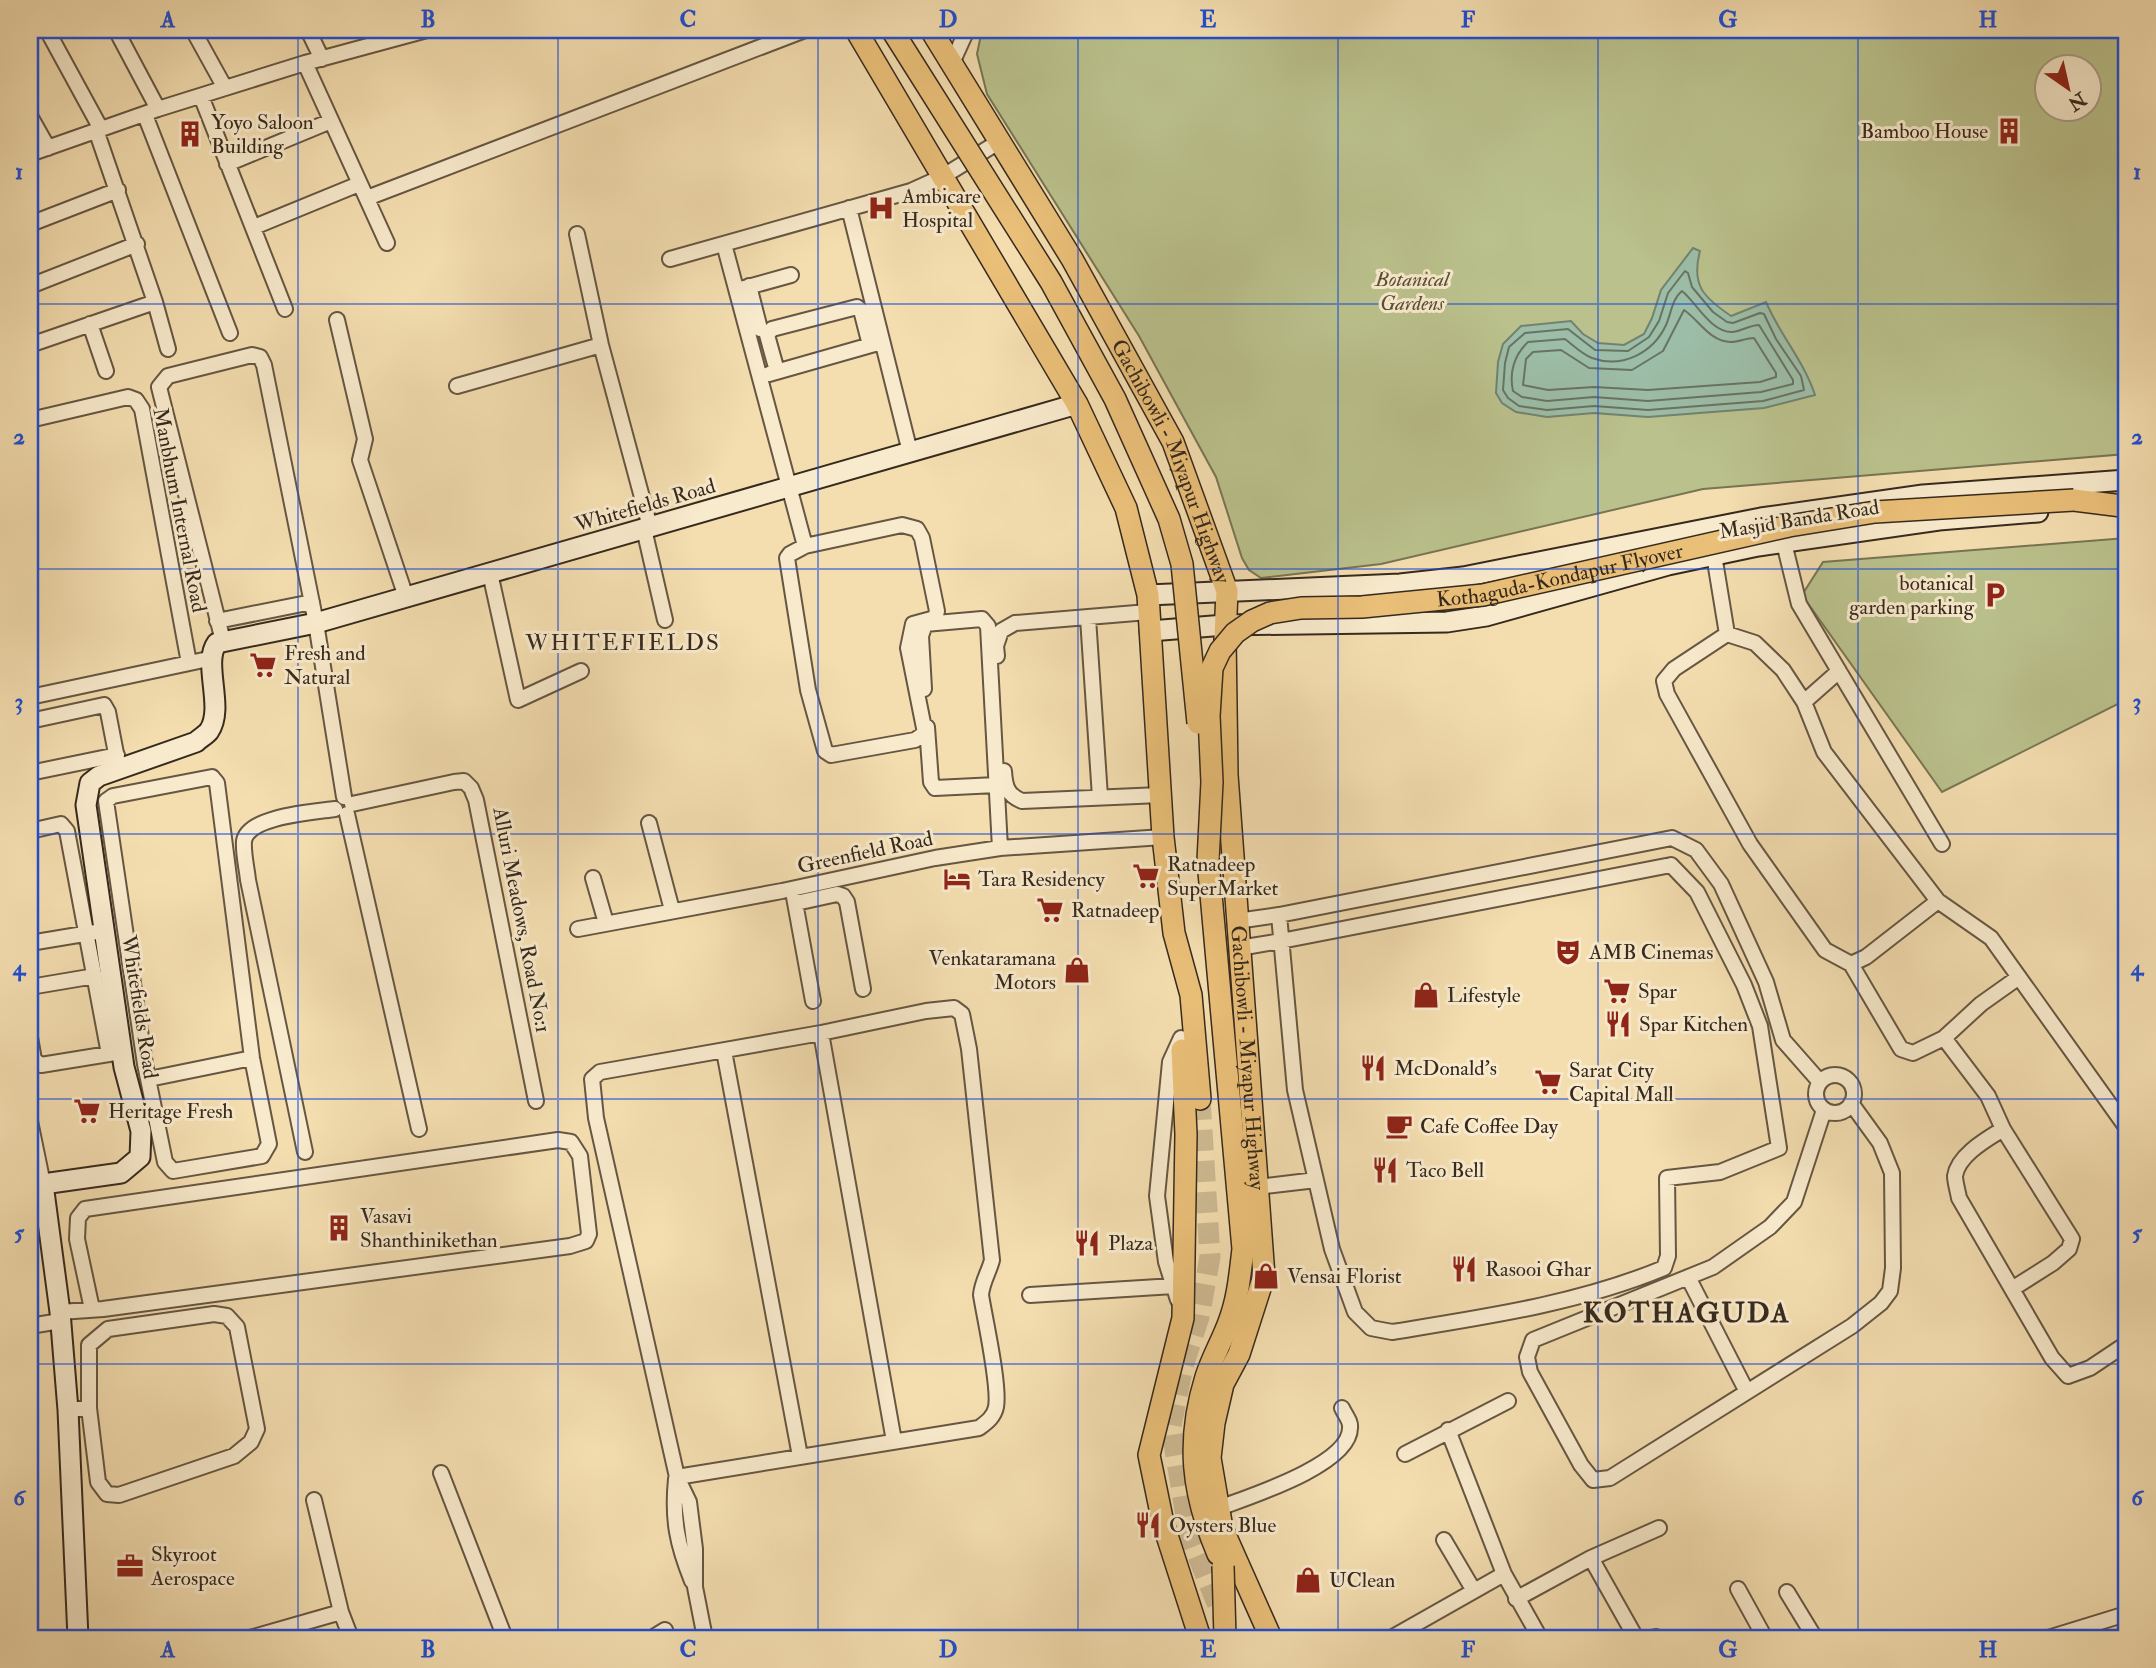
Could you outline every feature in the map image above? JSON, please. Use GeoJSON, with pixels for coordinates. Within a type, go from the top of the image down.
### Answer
{"type":"FeatureCollection","features":[{"type":"Feature","properties":{"kind":"main road"},"geometry":{"type":"LineString","coordinates":[[856,30],[1077,404],[1126,508],[1149,613],[1163,836],[1174,933],[1191,995],[1200,1099]]}},
{"type":"Feature","properties":{"kind":"main road","name":"Kothaguda-Kondapur Flyover"},"geometry":{"type":"LineString","coordinates":[[892,30],[1051,282],[1115,399],[1169,519],[1182,564],[1191,640],[1243,1249],[1240,1282],[1230,1320],[1206,1376],[1197,1416],[1193,1453],[1196,1490],[1211,1538],[1258,1638]]}},
{"type":"Feature","properties":{"kind":"main road","name":"Gachibowli - Miyapur Highway"},"geometry":{"type":"LineString","coordinates":[[939,34],[952,63],[1072,258],[1173,442],[1227,591],[1227,775],[1264,1276],[1239,1354],[1223,1384],[1214,1423],[1210,1458],[1223,1528],[1271,1638]]}},
{"type":"Feature","properties":{"kind":"main road","name":"Kothaguda-Kondapur Flyover"},"geometry":{"type":"LineString","coordinates":[[1208,861],[1212,782],[1209,716],[1212,668],[1220,651],[1235,634],[1270,612],[1301,608],[1362,607],[1483,595],[1789,526],[1875,512],[2074,500],[2124,506]]}},
{"type":"Feature","properties":{"kind":"main road"},"geometry":{"type":"LineString","coordinates":[[1191,995],[1180,1009],[1186,1134],[1183,1318],[1149,1455],[1163,1522],[1194,1632]]}},
{"type":"Feature","properties":{"kind":"main road","name":"Kothaguda-Kondapur Flyover"},"geometry":{"type":"LineString","coordinates":[[1223,1566],[1225,1638]]}},
{"type":"Feature","properties":{"kind":"street"},"geometry":{"type":"LineString","coordinates":[[47,30],[98,130],[137,244],[168,349]]}},
{"type":"Feature","properties":{"kind":"street"},"geometry":{"type":"LineString","coordinates":[[116,30],[152,112],[230,333]]}},
{"type":"Feature","properties":{"kind":"street"},"geometry":{"type":"LineString","coordinates":[[193,30],[225,88]]}},
{"type":"Feature","properties":{"kind":"street"},"geometry":{"type":"LineString","coordinates":[[308,30],[322,59]]}},
{"type":"Feature","properties":{"kind":"street"},"geometry":{"type":"LineString","coordinates":[[30,153],[225,88],[322,59],[382,36],[427,30]]}},
{"type":"Feature","properties":{"kind":"street"},"geometry":{"type":"LineString","coordinates":[[367,198],[805,30]]}},
{"type":"Feature","properties":{"kind":"street"},"geometry":{"type":"LineString","coordinates":[[952,63],[967,30]]}},
{"type":"Feature","properties":{"kind":"street"},"geometry":{"type":"LineString","coordinates":[[305,63],[387,243]]}},
{"type":"Feature","properties":{"kind":"street"},"geometry":{"type":"LineString","coordinates":[[201,96],[285,309]]}},
{"type":"Feature","properties":{"kind":"street"},"geometry":{"type":"LineString","coordinates":[[30,116],[48,148]]}},
{"type":"Feature","properties":{"kind":"street"},"geometry":{"type":"LineString","coordinates":[[227,164],[331,121]]}},
{"type":"Feature","properties":{"kind":"street"},"geometry":{"type":"LineString","coordinates":[[670,259],[911,191],[942,177],[1000,141]]}},
{"type":"Feature","properties":{"kind":"street"},"geometry":{"type":"LineString","coordinates":[[254,227],[359,184]]}},
{"type":"Feature","properties":{"kind":"street"},"geometry":{"type":"LineString","coordinates":[[30,224],[118,190]]}},
{"type":"Feature","properties":{"kind":"street"},"geometry":{"type":"LineString","coordinates":[[849,208],[872,299],[876,343]]}},
{"type":"Feature","properties":{"kind":"street"},"geometry":{"type":"LineString","coordinates":[[577,234],[601,345],[647,528],[665,620]]}},
{"type":"Feature","properties":{"kind":"street"},"geometry":{"type":"LineString","coordinates":[[30,286],[137,244]]}},
{"type":"Feature","properties":{"kind":"street"},"geometry":{"type":"LineString","coordinates":[[724,244],[743,291],[754,330],[760,376],[805,546]]}},
{"type":"Feature","properties":{"kind":"street"},"geometry":{"type":"LineString","coordinates":[[743,291],[791,275]]}},
{"type":"Feature","properties":{"kind":"street"},"geometry":{"type":"LineString","coordinates":[[754,330],[872,299]]}},
{"type":"Feature","properties":{"kind":"street"},"geometry":{"type":"LineString","coordinates":[[30,345],[155,302]]}},
{"type":"Feature","properties":{"kind":"street"},"geometry":{"type":"LineString","coordinates":[[777,371],[767,335],[772,329],[857,307],[861,310],[876,343],[910,452]]}},
{"type":"Feature","properties":{"kind":"street"},"geometry":{"type":"LineString","coordinates":[[337,320],[365,439],[360,460],[406,597]]}},
{"type":"Feature","properties":{"kind":"street"},"geometry":{"type":"LineString","coordinates":[[90,324],[106,371]]}},
{"type":"Feature","properties":{"kind":"street"},"geometry":{"type":"LineString","coordinates":[[760,376],[876,343]]}},
{"type":"Feature","properties":{"kind":"street"},"geometry":{"type":"LineString","coordinates":[[457,386],[601,345]]}},
{"type":"Feature","properties":{"kind":"street","name":"Whitefields Road"},"geometry":{"type":"LineString","coordinates":[[43,1184],[121,1173],[140,1157],[141,1131],[132,1095],[118,1058],[96,932],[86,805],[90,783],[118,762],[196,742],[209,731],[213,719],[218,621],[159,387],[169,376],[252,355],[260,357],[264,365],[312,602]]}},
{"type":"Feature","properties":{"kind":"street","name":"Manbhum Internal Road"},"geometry":{"type":"LineString","coordinates":[[30,420],[128,397],[136,400],[142,409],[188,658]]}},
{"type":"Feature","properties":{"kind":"street","name":"Whitefields Road"},"geometry":{"type":"LineString","coordinates":[[216,649],[316,623],[1077,404]]}},
{"type":"Feature","properties":{"kind":"street","name":"Masjid Banda Road"},"geometry":{"type":"LineString","coordinates":[[1149,613],[1227,591],[1400,583],[1463,577],[1761,518],[1923,495],[2126,480]]}},
{"type":"Feature","properties":{"kind":"street","name":"Masjid Banda Road"},"geometry":{"type":"LineString","coordinates":[[1149,613],[1225,625],[1447,622],[1486,617],[1668,565],[1784,543],[1939,520],[2124,506]]}},
{"type":"Feature","properties":{"kind":"street"},"geometry":{"type":"LineString","coordinates":[[902,525],[917,529],[922,538],[937,611],[935,618],[913,624],[908,641],[925,728],[922,737],[831,755],[825,751],[808,690],[787,562],[790,554],[805,546],[902,525]]}},
{"type":"Feature","properties":{"kind":"street"},"geometry":{"type":"LineString","coordinates":[[1784,543],[1798,604],[1942,844]]}},
{"type":"Feature","properties":{"kind":"street"},"geometry":{"type":"LineString","coordinates":[[1714,555],[1727,634]]}},
{"type":"Feature","properties":{"kind":"street"},"geometry":{"type":"LineString","coordinates":[[490,573],[518,700],[581,671]]}},
{"type":"Feature","properties":{"kind":"street"},"geometry":{"type":"LineString","coordinates":[[218,621],[312,602],[344,806],[419,1129]]}},
{"type":"Feature","properties":{"kind":"street"},"geometry":{"type":"LineString","coordinates":[[1149,613],[1015,623],[1001,631],[996,646],[1004,780],[1006,790],[1022,801],[1160,795]]}},
{"type":"Feature","properties":{"kind":"street"},"geometry":{"type":"LineString","coordinates":[[996,785],[932,786],[921,636],[925,624],[978,618],[988,626],[1000,848]]}},
{"type":"Feature","properties":{"kind":"street"},"geometry":{"type":"LineString","coordinates":[[1088,618],[1100,797]]}},
{"type":"Feature","properties":{"kind":"street"},"geometry":{"type":"LineString","coordinates":[[1727,634],[1755,643],[1783,670],[1804,702],[1824,752],[1938,901],[1991,938],[2126,1127]]}},
{"type":"Feature","properties":{"kind":"street"},"geometry":{"type":"LineString","coordinates":[[1727,634],[1674,669],[1664,681],[1667,694],[1750,844],[1825,950],[1851,964],[1901,1049],[1913,1053],[1944,1038],[1981,1004],[2019,977]]}},
{"type":"Feature","properties":{"kind":"street"},"geometry":{"type":"LineString","coordinates":[[30,697],[216,649]]}},
{"type":"Feature","properties":{"kind":"street"},"geometry":{"type":"LineString","coordinates":[[1804,702],[1839,671]]}},
{"type":"Feature","properties":{"kind":"street"},"geometry":{"type":"LineString","coordinates":[[30,721],[104,705],[108,712],[118,762],[30,773]]}},
{"type":"Feature","properties":{"kind":"street"},"geometry":{"type":"LineString","coordinates":[[212,777],[217,783],[251,1058],[269,1144],[262,1156],[173,1171],[165,1163],[145,1064],[106,801],[113,796],[212,777]]}},
{"type":"Feature","properties":{"kind":"street","name":"Alluri Meadows, Road No:1"},"geometry":{"type":"LineString","coordinates":[[305,1152],[248,880],[244,841],[249,831],[261,822],[454,782],[464,781],[471,788],[476,800],[498,905],[536,1101]]}},
{"type":"Feature","properties":{"kind":"street"},"geometry":{"type":"LineString","coordinates":[[649,823],[672,910]]}},
{"type":"Feature","properties":{"kind":"street"},"geometry":{"type":"LineString","coordinates":[[30,831],[61,824],[65,827],[96,932],[95,976],[118,1058]]}},
{"type":"Feature","properties":{"kind":"street","name":"Greenfield Road"},"geometry":{"type":"LineString","coordinates":[[578,929],[672,910],[800,895],[926,859],[1000,848],[1163,836]]}},
{"type":"Feature","properties":{"kind":"street"},"geometry":{"type":"LineString","coordinates":[[1237,921],[1672,838],[1696,850],[1721,884],[1766,982],[1783,1040],[1819,1082]]}},
{"type":"Feature","properties":{"kind":"street"},"geometry":{"type":"LineString","coordinates":[[1279,915],[1295,1090],[1332,1249],[1355,1312],[1371,1328],[1392,1332],[1527,1310],[1637,1279],[1664,1268],[1668,1256],[1667,1178],[1720,1172],[1779,1148],[1760,1026],[1744,985],[1698,892],[1671,864],[1672,838]]}},
{"type":"Feature","properties":{"kind":"street"},"geometry":{"type":"LineString","coordinates":[[1239,948],[1671,864]]}},
{"type":"Feature","properties":{"kind":"street"},"geometry":{"type":"LineString","coordinates":[[593,878],[606,923]]}},
{"type":"Feature","properties":{"kind":"street"},"geometry":{"type":"LineString","coordinates":[[813,1002],[800,895],[837,894],[845,898],[863,989]]}},
{"type":"Feature","properties":{"kind":"street"},"geometry":{"type":"LineString","coordinates":[[1851,964],[1866,957],[1938,901]]}},
{"type":"Feature","properties":{"kind":"street"},"geometry":{"type":"LineString","coordinates":[[30,943],[96,932]]}},
{"type":"Feature","properties":{"kind":"street"},"geometry":{"type":"LineString","coordinates":[[30,987],[95,976]]}},
{"type":"Feature","properties":{"kind":"street"},"geometry":{"type":"LineString","coordinates":[[677,1477],[979,1428],[991,1418],[996,1406],[981,1295],[992,1260],[969,1049],[961,1014],[954,1008],[600,1072],[592,1079],[596,1118],[677,1477],[689,1503],[695,1549],[695,1587],[705,1638]]}},
{"type":"Feature","properties":{"kind":"street"},"geometry":{"type":"LineString","coordinates":[[821,1033],[894,1441]]}},
{"type":"Feature","properties":{"kind":"street"},"geometry":{"type":"LineString","coordinates":[[30,1037],[34,1060],[41,1065],[118,1058],[145,1064]]}},
{"type":"Feature","properties":{"kind":"street"},"geometry":{"type":"LineString","coordinates":[[1181,1038],[1170,1062],[1157,1196],[1166,1262],[1183,1318]]}},
{"type":"Feature","properties":{"kind":"street"},"geometry":{"type":"LineString","coordinates":[[1944,1038],[1988,1096],[2003,1129],[2072,1238],[2069,1250],[2012,1289]]}},
{"type":"Feature","properties":{"kind":"street"},"geometry":{"type":"LineString","coordinates":[[724,1051],[800,1456]]}},
{"type":"Feature","properties":{"kind":"street"},"geometry":{"type":"LineString","coordinates":[[132,1095],[150,1085],[251,1058]]}},
{"type":"Feature","properties":{"kind":"street"},"geometry":{"type":"LineString","coordinates":[[1830,1075],[1842,1076],[1854,1091],[1852,1103],[1836,1113],[1824,1110],[1816,1100],[1819,1082],[1830,1075]]}},
{"type":"Feature","properties":{"kind":"street"},"geometry":{"type":"LineString","coordinates":[[1824,1110],[1794,1202],[1761,1234],[1713,1267],[1533,1340],[1528,1357],[1530,1372],[1581,1465],[1593,1480],[1610,1478],[1852,1326],[1881,1303],[1890,1291],[1893,1268],[1892,1173],[1880,1143],[1852,1103]]}},
{"type":"Feature","properties":{"kind":"street"},"geometry":{"type":"LineString","coordinates":[[31,1128],[43,1184],[60,1317],[68,1410],[78,1638]]}},
{"type":"Feature","properties":{"kind":"street"},"geometry":{"type":"LineString","coordinates":[[2003,1129],[1983,1142],[1961,1163],[1955,1176],[1959,1198],[2052,1358],[2068,1376],[2090,1368],[2126,1344]]}},
{"type":"Feature","properties":{"kind":"street"},"geometry":{"type":"LineString","coordinates":[[30,1326],[92,1309],[586,1241],[589,1234],[580,1156],[571,1142],[558,1140],[85,1209],[78,1218],[77,1239],[92,1309]]}},
{"type":"Feature","properties":{"kind":"street"},"geometry":{"type":"LineString","coordinates":[[1257,1187],[1316,1180]]}},
{"type":"Feature","properties":{"kind":"street"},"geometry":{"type":"LineString","coordinates":[[1688,1277],[1747,1392]]}},
{"type":"Feature","properties":{"kind":"street"},"geometry":{"type":"LineString","coordinates":[[1030,1295],[1174,1286]]}},
{"type":"Feature","properties":{"kind":"street"},"geometry":{"type":"LineString","coordinates":[[214,1314],[227,1316],[237,1327],[257,1429],[251,1442],[234,1455],[119,1495],[107,1494],[98,1482],[89,1408],[89,1345],[108,1329],[214,1314]]}},
{"type":"Feature","properties":{"kind":"street"},"geometry":{"type":"LineString","coordinates":[[1405,1454],[1508,1401]]}},
{"type":"Feature","properties":{"kind":"street"},"geometry":{"type":"LineString","coordinates":[[68,1410],[89,1408]]}},
{"type":"Feature","properties":{"kind":"street"},"geometry":{"type":"LineString","coordinates":[[1219,1508],[1305,1474],[1338,1452],[1350,1431],[1350,1422],[1342,1408]]}},
{"type":"Feature","properties":{"kind":"street"},"geometry":{"type":"LineString","coordinates":[[1448,1430],[1504,1574],[1540,1638]]}},
{"type":"Feature","properties":{"kind":"street"},"geometry":{"type":"LineString","coordinates":[[441,1473],[505,1638]]}},
{"type":"Feature","properties":{"kind":"street"},"geometry":{"type":"LineString","coordinates":[[314,1500],[341,1612],[351,1638]]}},
{"type":"Feature","properties":{"kind":"street"},"geometry":{"type":"LineString","coordinates":[[1516,1599],[1591,1558],[1659,1528]]}},
{"type":"Feature","properties":{"kind":"street"},"geometry":{"type":"LineString","coordinates":[[1444,1540],[1474,1591]]}},
{"type":"Feature","properties":{"kind":"street"},"geometry":{"type":"LineString","coordinates":[[1591,1558],[1636,1638]]}},
{"type":"Feature","properties":{"kind":"street"},"geometry":{"type":"LineString","coordinates":[[1394,1638],[1504,1574]]}},
{"type":"Feature","properties":{"kind":"street"},"geometry":{"type":"LineString","coordinates":[[1738,1589],[1765,1638]]}},
{"type":"Feature","properties":{"kind":"street"},"geometry":{"type":"LineString","coordinates":[[1787,1592],[1815,1638]]}},
{"type":"Feature","properties":{"kind":"street"},"geometry":{"type":"LineString","coordinates":[[250,1638],[341,1612]]}},
{"type":"Feature","properties":{"kind":"street"},"geometry":{"type":"LineString","coordinates":[[2048,1638],[2126,1614]]}},
{"type":"Feature","properties":{"kind":"street"},"geometry":{"type":"LineString","coordinates":[[652,1638],[665,1630]]}},
{"type":"Feature","properties":{"kind":"green space","name":"Botanical Gardens"},"geometry":{"type":"Polygon","coordinates":[[[982,30],[2126,30],[2126,454],[1703,489],[1381,564],[1261,578],[1249,570],[1242,558],[1216,477],[1139,336],[987,94],[977,54],[982,30]]]}},
{"type":"Feature","properties":{"kind":"green space"},"geometry":{"type":"Polygon","coordinates":[[[2126,538],[2126,700],[1942,792],[1802,595],[1823,562],[2126,538]]]}},
{"type":"Feature","properties":{"kind":"green space"},"geometry":{"type":"Polygon","coordinates":[[[2126,1627],[2126,1638],[2086,1638],[2126,1627]]]}},
{"type":"Feature","properties":{"kind":"water"},"geometry":{"type":"Polygon","coordinates":[[[1693,248],[1700,251],[1698,281],[1707,296],[1721,309],[1731,316],[1766,302],[1805,371],[1815,395],[1764,408],[1648,417],[1594,413],[1547,417],[1516,412],[1502,403],[1496,393],[1498,362],[1503,344],[1521,326],[1571,321],[1583,334],[1598,343],[1624,345],[1644,334],[1661,290],[1693,248]]]}},
{"type":"Feature","properties":{"kind":"tunnel"},"geometry":{"type":"LineString","coordinates":[[1200,1099],[1210,1257],[1199,1317],[1183,1366],[1171,1426],[1189,1534],[1224,1620]]}},
{"type":"Feature","properties":{"kind":"place","name":"Bamboo House"},"geometry":{"type":"Point","coordinates":[2009,131]}},
{"type":"Feature","properties":{"kind":"place","name":"Yoyo Saloon Building"},"geometry":{"type":"Point","coordinates":[190,134]}},
{"type":"Feature","properties":{"kind":"place","name":"Ambicare Hospital"},"geometry":{"type":"Point","coordinates":[881,208]}},
{"type":"Feature","properties":{"kind":"place","name":"botanical garden parking"},"geometry":{"type":"Point","coordinates":[1995,595]}},
{"type":"Feature","properties":{"kind":"place","name":"Fresh and Natural"},"geometry":{"type":"Point","coordinates":[263,665]}},
{"type":"Feature","properties":{"kind":"place","name":"Ratnadeep SuperMarket"},"geometry":{"type":"Point","coordinates":[1146,876]}},
{"type":"Feature","properties":{"kind":"place","name":"Tara Residency"},"geometry":{"type":"Point","coordinates":[957,879]}},
{"type":"Feature","properties":{"kind":"place","name":"Ratnadeep"},"geometry":{"type":"Point","coordinates":[1050,910]}},
{"type":"Feature","properties":{"kind":"place","name":"AMB Cinemas"},"geometry":{"type":"Point","coordinates":[1568,952]}},
{"type":"Feature","properties":{"kind":"place","name":"Venkataramana Motors"},"geometry":{"type":"Point","coordinates":[1077,970]}},
{"type":"Feature","properties":{"kind":"place","name":"Spar"},"geometry":{"type":"Point","coordinates":[1617,991]}},
{"type":"Feature","properties":{"kind":"place","name":"Lifestyle"},"geometry":{"type":"Point","coordinates":[1426,995]}},
{"type":"Feature","properties":{"kind":"place","name":"Spar Kitchen"},"geometry":{"type":"Point","coordinates":[1618,1024]}},
{"type":"Feature","properties":{"kind":"place","name":"McDonald's"},"geometry":{"type":"Point","coordinates":[1373,1068]}},
{"type":"Feature","properties":{"kind":"place","name":"Sarat City Capital Mall"},"geometry":{"type":"Point","coordinates":[1548,1082]}},
{"type":"Feature","properties":{"kind":"place","name":"Heritage Fresh"},"geometry":{"type":"Point","coordinates":[87,1111]}},
{"type":"Feature","properties":{"kind":"place","name":"Cafe Coffee Day"},"geometry":{"type":"Point","coordinates":[1399,1126]}},
{"type":"Feature","properties":{"kind":"place","name":"Taco Bell"},"geometry":{"type":"Point","coordinates":[1385,1170]}},
{"type":"Feature","properties":{"kind":"place","name":"Vasavi Shanthinikethan"},"geometry":{"type":"Point","coordinates":[339,1228]}},
{"type":"Feature","properties":{"kind":"place","name":"Plaza"},"geometry":{"type":"Point","coordinates":[1087,1243]}},
{"type":"Feature","properties":{"kind":"place","name":"Rasooi Ghar"},"geometry":{"type":"Point","coordinates":[1464,1269]}},
{"type":"Feature","properties":{"kind":"place","name":"Vensai Florist"},"geometry":{"type":"Point","coordinates":[1266,1276]}},
{"type":"Feature","properties":{"kind":"place","name":"Oysters Blue"},"geometry":{"type":"Point","coordinates":[1148,1525]}},
{"type":"Feature","properties":{"kind":"place","name":"Skyroot Aerospace"},"geometry":{"type":"Point","coordinates":[130,1566]}},
{"type":"Feature","properties":{"kind":"place","name":"UClean"},"geometry":{"type":"Point","coordinates":[1308,1580]}},
{"type":"Feature","properties":{"kind":"district","name":"WHITEFIELDS"},"geometry":{"type":"Point","coordinates":[623,642]}},
{"type":"Feature","properties":{"kind":"district","name":"KOTHAGUDA"},"geometry":{"type":"Point","coordinates":[1687,1312]}}]}
